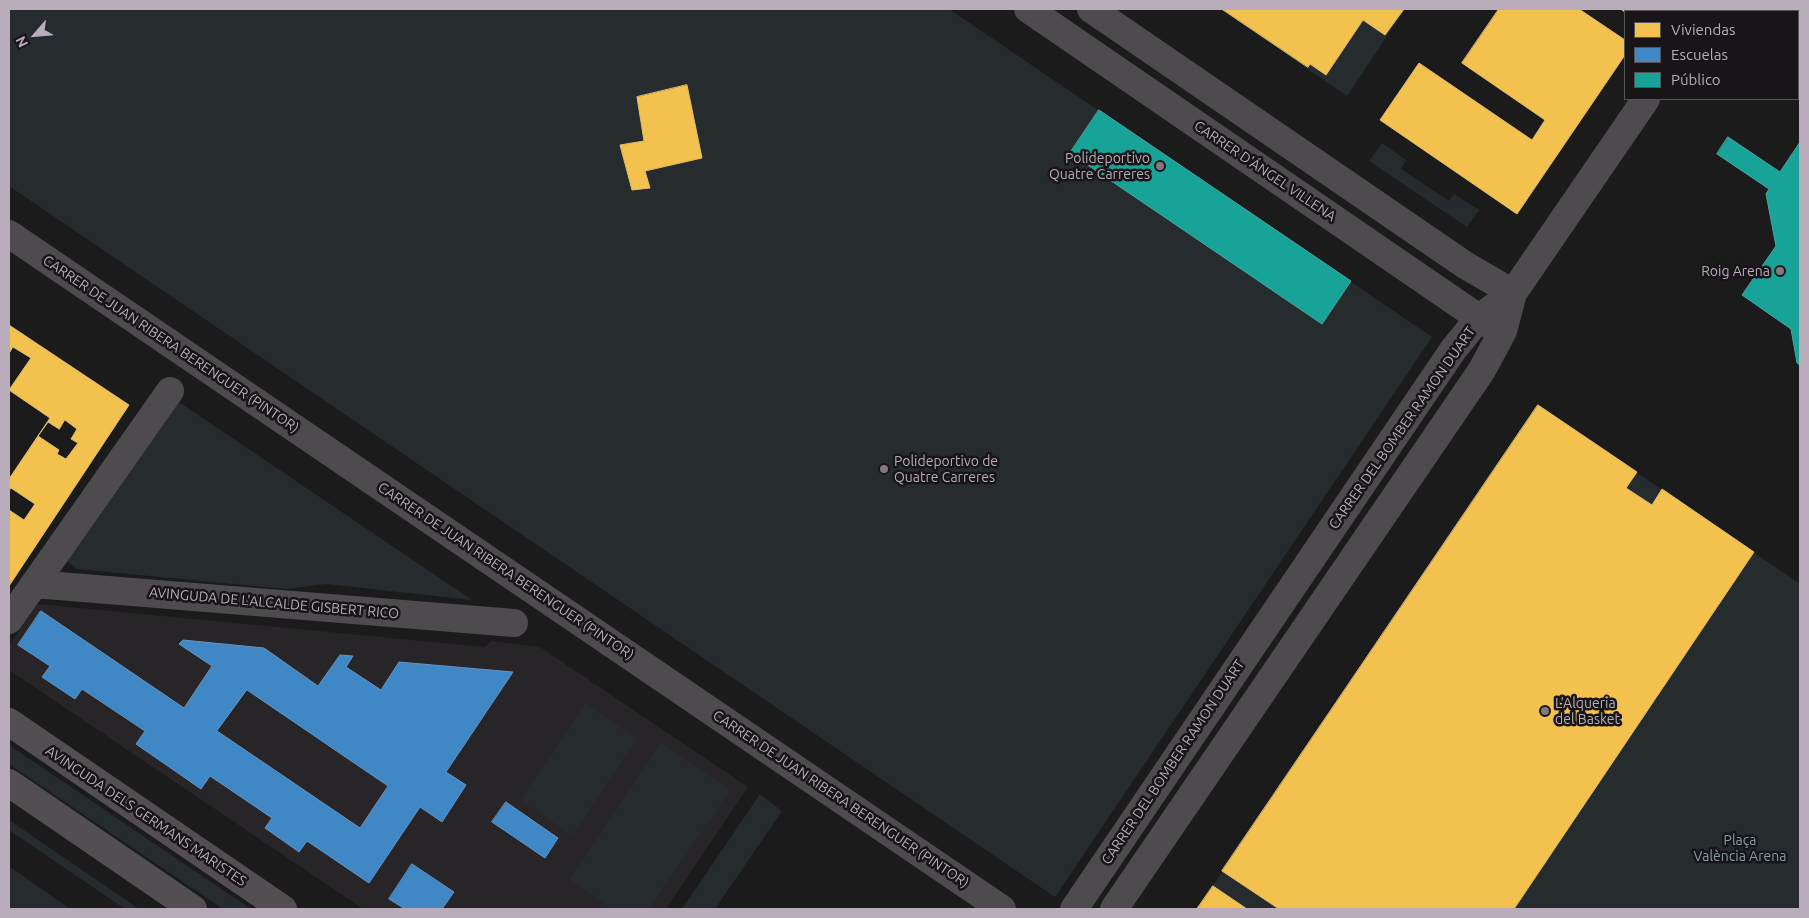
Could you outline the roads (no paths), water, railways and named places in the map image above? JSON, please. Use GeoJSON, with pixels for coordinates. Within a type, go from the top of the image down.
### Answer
{"type":"FeatureCollection","features":[{"type":"Feature","properties":{"kind":"main road","name":"AVINGUDA DELS GERMANS MARISTES"},"geometry":{"type":"LineString","coordinates":[[9,722],[283,909]]}},
{"type":"Feature","properties":{"kind":"main road"},"geometry":{"type":"LineString","coordinates":[[9,783],[193,909]]}},
{"type":"Feature","properties":{"kind":"street","name":"CARRER D'ÁNGEL VILLENA"},"geometry":{"type":"LineString","coordinates":[[1028,9],[1502,332]]}},
{"type":"Feature","properties":{"kind":"street"},"geometry":{"type":"LineString","coordinates":[[1091,9],[1465,265],[1513,293],[1645,100]]}},
{"type":"Feature","properties":{"kind":"street","name":"CARRER DE JUAN RIBERA BERENGUER (PINTOR)"},"geometry":{"type":"LineString","coordinates":[[9,234],[1002,909]]}},
{"type":"Feature","properties":{"kind":"street","name":"CARRER DEL BOMBER RAMON DUART"},"geometry":{"type":"LineString","coordinates":[[1074,909],[1453,350],[1479,318],[1513,293]]}},
{"type":"Feature","properties":{"kind":"street","name":"CARRER DEL BOMBER RAMON DUART"},"geometry":{"type":"LineString","coordinates":[[1114,909],[1482,370],[1502,332],[1513,293]]}},
{"type":"Feature","properties":{"kind":"street"},"geometry":{"type":"LineString","coordinates":[[9,620],[170,391]]}},
{"type":"Feature","properties":{"kind":"street","name":"AVINGUDA DE L'ALCALDE GISBERT RICO"},"geometry":{"type":"LineString","coordinates":[[34,584],[514,623]]}},
{"type":"Feature","properties":{"kind":"place","name":"Polideportivo Quatre Carreres"},"geometry":{"type":"Point","coordinates":[1160,166]}},
{"type":"Feature","properties":{"kind":"place","name":"Roig Arena"},"geometry":{"type":"Point","coordinates":[1780,271]}},
{"type":"Feature","properties":{"kind":"place","name":"Polideportivo de Quatre Carreres"},"geometry":{"type":"Point","coordinates":[884,469]}},
{"type":"Feature","properties":{"kind":"place","name":"L'Alqueria del Basket"},"geometry":{"type":"Point","coordinates":[1545,711]}},
{"type":"Feature","properties":{"kind":"park label","name":"Plaça València Arena"},"geometry":{"type":"Point","coordinates":[1740,848]}}]}
